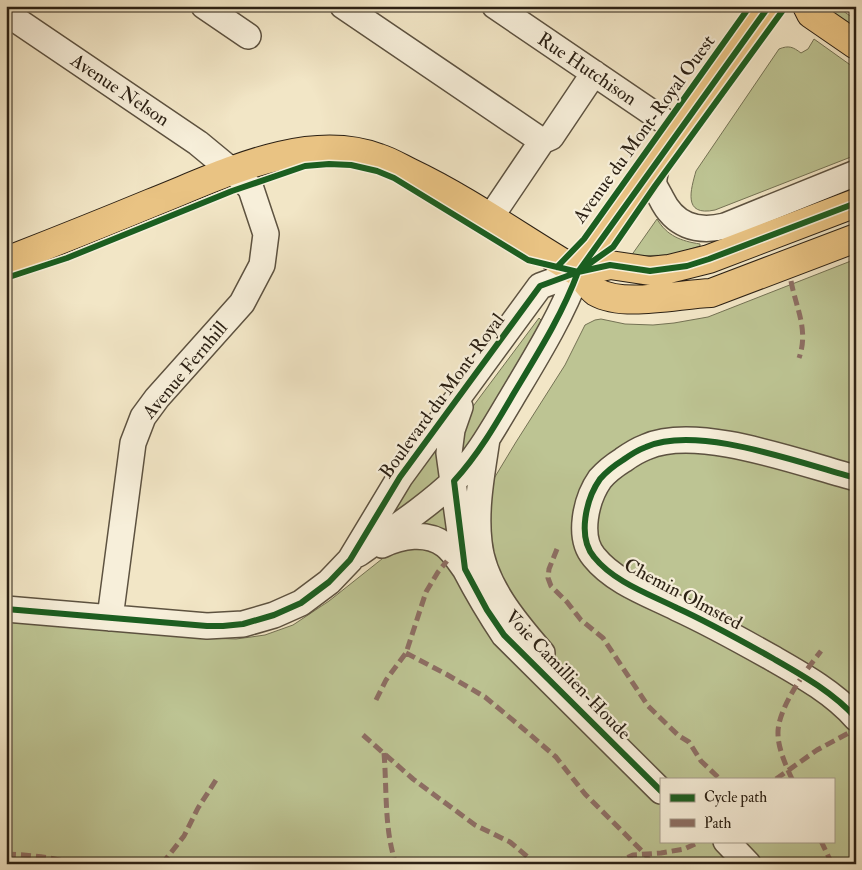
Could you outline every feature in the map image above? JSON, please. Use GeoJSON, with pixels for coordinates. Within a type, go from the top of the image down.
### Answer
{"type":"FeatureCollection","features":[{"type":"Feature","properties":{"kind":"main road","name":"Avenue du Mont-Royal Ouest"},"geometry":{"type":"LineString","coordinates":[[578,272],[771,6]]}},
{"type":"Feature","properties":{"kind":"main road"},"geometry":{"type":"LineString","coordinates":[[807,6],[811,14],[856,45]]}},
{"type":"Feature","properties":{"kind":"main road"},"geometry":{"type":"LineString","coordinates":[[6,260],[232,171],[270,158],[301,152],[346,149],[378,157],[438,186],[578,272],[594,290],[602,295],[621,299],[650,299],[711,293],[856,238]]}},
{"type":"Feature","properties":{"kind":"main road"},"geometry":{"type":"LineString","coordinates":[[578,272],[610,265],[650,271],[686,266],[856,203]]}},
{"type":"Feature","properties":{"kind":"street"},"geometry":{"type":"LineString","coordinates":[[204,6],[248,36]]}},
{"type":"Feature","properties":{"kind":"street"},"geometry":{"type":"LineString","coordinates":[[343,6],[542,141]]}},
{"type":"Feature","properties":{"kind":"street","name":"Rue Hutchison"},"geometry":{"type":"LineString","coordinates":[[495,6],[679,131]]}},
{"type":"Feature","properties":{"kind":"street","name":"Avenue Nelson"},"geometry":{"type":"LineString","coordinates":[[6,13],[163,119],[232,171]]}},
{"type":"Feature","properties":{"kind":"street"},"geometry":{"type":"LineString","coordinates":[[490,218],[542,141],[551,137],[594,73]]}},
{"type":"Feature","properties":{"kind":"street"},"geometry":{"type":"LineString","coordinates":[[658,161],[654,183],[663,204],[671,215],[683,223],[696,228],[711,230],[856,173]]}},
{"type":"Feature","properties":{"kind":"street","name":"Avenue Fernhill"},"geometry":{"type":"LineString","coordinates":[[110,618],[132,443],[143,417],[157,398],[242,303],[262,264],[266,234],[257,204],[251,189],[232,171]]}},
{"type":"Feature","properties":{"kind":"street","name":"Boulevard du Mont-Royal"},"geometry":{"type":"LineString","coordinates":[[350,560],[400,477],[540,286],[578,272]]}},
{"type":"Feature","properties":{"kind":"street","name":"Boulevard du Mont-Royal"},"geometry":{"type":"LineString","coordinates":[[6,609],[223,626],[259,620],[301,603],[329,582],[350,560],[408,519],[454,481],[465,469],[486,439],[550,334],[568,299],[578,272]]}},
{"type":"Feature","properties":{"kind":"street","name":"Boulevard du Mont-Royal"},"geometry":{"type":"LineString","coordinates":[[454,481],[449,453],[450,441],[452,430],[469,384]]}},
{"type":"Feature","properties":{"kind":"street","name":"Voie Camillien-Houde"},"geometry":{"type":"LineString","coordinates":[[486,439],[478,512],[479,543],[487,571],[496,592],[512,616],[572,688],[662,778]]}},
{"type":"Feature","properties":{"kind":"street","name":"Chemin Olmsted"},"geometry":{"type":"LineString","coordinates":[[856,478],[740,446],[713,441],[670,441],[647,446],[614,466],[600,480],[593,493],[584,534],[587,548],[606,570],[626,583],[753,647],[802,675],[856,718]]}},
{"type":"Feature","properties":{"kind":"street","name":"Voie Camillien-Houde"},"geometry":{"type":"LineString","coordinates":[[454,481],[465,569],[487,610],[504,635],[660,790]]}},
{"type":"Feature","properties":{"kind":"street"},"geometry":{"type":"LineString","coordinates":[[350,560],[396,538],[419,536],[438,541],[446,546],[465,569]]}},
{"type":"Feature","properties":{"kind":"street"},"geometry":{"type":"LineString","coordinates":[[713,842],[734,864]]}},
{"type":"Feature","properties":{"kind":"street"},"geometry":{"type":"LineString","coordinates":[[727,842],[748,864]]}},
{"type":"Feature","properties":{"kind":"green space"},"geometry":{"type":"Polygon","coordinates":[[[831,6],[836,6],[856,20],[856,29],[829,9],[831,6]]]}},
{"type":"Feature","properties":{"kind":"green space"},"geometry":{"type":"Polygon","coordinates":[[[814,39],[856,69],[856,155],[715,210],[705,211],[697,209],[691,200],[696,171],[779,49],[791,47],[801,53],[808,49],[814,39]]]}},
{"type":"Feature","properties":{"kind":"green space"},"geometry":{"type":"Polygon","coordinates":[[[657,219],[670,234],[700,244],[700,246],[671,255],[631,256],[657,219]]]}},
{"type":"Feature","properties":{"kind":"green space"},"geometry":{"type":"Polygon","coordinates":[[[856,259],[856,864],[6,864],[6,622],[207,638],[236,639],[265,635],[293,625],[329,601],[392,551],[417,543],[446,558],[565,365],[585,325],[601,319],[625,324],[653,325],[708,317],[856,259]]]}},
{"type":"Feature","properties":{"kind":"green space"},"geometry":{"type":"Polygon","coordinates":[[[539,318],[544,323],[481,427],[464,449],[459,447],[467,417],[474,405],[539,318]]]}},
{"type":"Feature","properties":{"kind":"green space"},"geometry":{"type":"Polygon","coordinates":[[[435,445],[438,448],[441,477],[387,522],[401,489],[435,445]]]}},
{"type":"Feature","properties":{"kind":"green space"},"geometry":{"type":"Polygon","coordinates":[[[444,505],[450,535],[423,529],[421,523],[444,505]]]}},
{"type":"Feature","properties":{"kind":"marked path"},"geometry":{"type":"LineString","coordinates":[[791,281],[802,328],[803,338],[799,358]]}},
{"type":"Feature","properties":{"kind":"marked path"},"geometry":{"type":"LineString","coordinates":[[557,549],[549,569],[548,578],[551,586],[581,620],[603,638],[648,706],[679,736],[689,742],[701,761],[719,778]]}},
{"type":"Feature","properties":{"kind":"marked path"},"geometry":{"type":"LineString","coordinates":[[376,700],[386,680],[406,653],[426,592],[447,561]]}},
{"type":"Feature","properties":{"kind":"marked path"},"geometry":{"type":"LineString","coordinates":[[792,778],[779,745],[779,724],[787,702],[821,651]]}},
{"type":"Feature","properties":{"kind":"marked path"},"geometry":{"type":"LineString","coordinates":[[406,653],[485,697],[556,757],[585,794],[646,855],[651,864]]}},
{"type":"Feature","properties":{"kind":"marked path"},"geometry":{"type":"LineString","coordinates":[[777,778],[817,750],[856,729]]}},
{"type":"Feature","properties":{"kind":"marked path"},"geometry":{"type":"LineString","coordinates":[[363,735],[413,779],[475,825],[510,842],[536,864]]}},
{"type":"Feature","properties":{"kind":"marked path"},"geometry":{"type":"LineString","coordinates":[[384,753],[389,837],[396,864]]}},
{"type":"Feature","properties":{"kind":"marked path"},"geometry":{"type":"LineString","coordinates":[[162,864],[184,836],[198,808],[216,780]]}},
{"type":"Feature","properties":{"kind":"marked path"},"geometry":{"type":"LineString","coordinates":[[821,842],[832,864]]}},
{"type":"Feature","properties":{"kind":"marked path"},"geometry":{"type":"LineString","coordinates":[[614,864],[633,855],[684,849],[695,844]]}},
{"type":"Feature","properties":{"kind":"marked path"},"geometry":{"type":"LineString","coordinates":[[6,854],[41,857],[75,864]]}},
{"type":"Feature","properties":{"kind":"cycle path"},"geometry":{"type":"LineString","coordinates":[[557,267],[584,239],[750,6]]}},
{"type":"Feature","properties":{"kind":"cycle path"},"geometry":{"type":"LineString","coordinates":[[660,790],[504,635],[487,610],[465,569],[454,481],[486,439],[532,363],[557,319],[578,272],[769,6]]}},
{"type":"Feature","properties":{"kind":"cycle path"},"geometry":{"type":"LineString","coordinates":[[586,266],[613,247],[786,6]]}},
{"type":"Feature","properties":{"kind":"cycle path"},"geometry":{"type":"LineString","coordinates":[[6,278],[67,258],[232,191],[305,166],[329,164],[351,165],[377,171],[394,178],[528,260],[578,272]]}},
{"type":"Feature","properties":{"kind":"cycle path"},"geometry":{"type":"LineString","coordinates":[[6,609],[223,626],[243,624],[274,615],[301,603],[329,582],[350,560],[400,477],[540,286],[578,272],[610,265],[650,271],[687,266],[856,203]]}},
{"type":"Feature","properties":{"kind":"cycle path"},"geometry":{"type":"LineString","coordinates":[[856,478],[780,456],[721,443],[693,440],[668,441],[637,451],[614,466],[603,476],[595,487],[585,518],[586,539],[589,549],[594,557],[611,574],[632,587],[726,632],[796,671],[838,700],[856,718]]}}]}
